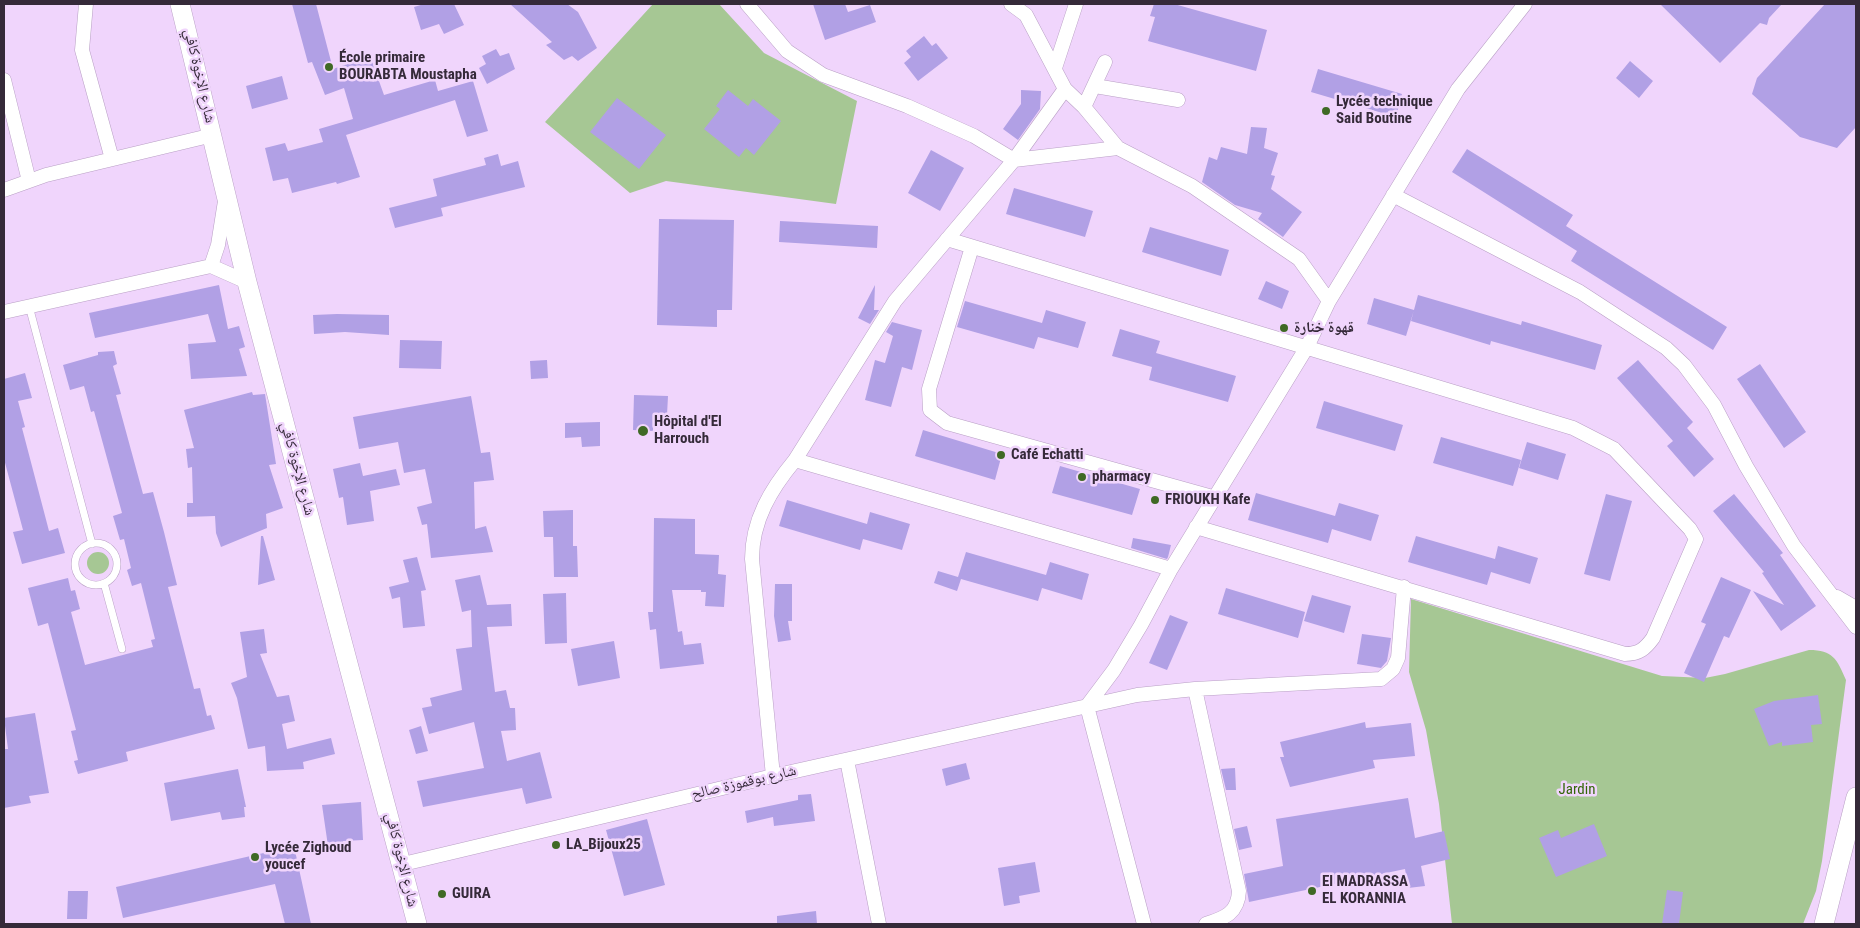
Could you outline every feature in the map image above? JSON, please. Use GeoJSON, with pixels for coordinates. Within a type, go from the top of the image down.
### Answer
{"type":"FeatureCollection","features":[{"type":"Feature","properties":{"kind":"main road","name":"شارع الإخوة كافي"},"geometry":{"type":"LineString","coordinates":[[183,6],[246,278],[403,864],[417,924]]}},
{"type":"Feature","properties":{"kind":"main road"},"geometry":{"type":"LineString","coordinates":[[1824,924],[1856,797]]}},
{"type":"Feature","properties":{"kind":"street"},"geometry":{"type":"LineString","coordinates":[[86,4],[82,50],[112,159]]}},
{"type":"Feature","properties":{"kind":"street"},"geometry":{"type":"LineString","coordinates":[[747,4],[787,51],[823,75],[906,106],[966,132],[1014,160],[1118,148]]}},
{"type":"Feature","properties":{"kind":"street"},"geometry":{"type":"LineString","coordinates":[[1011,4],[1026,15],[1065,89],[1084,107],[1118,148],[1192,186],[1299,259],[1329,301]]}},
{"type":"Feature","properties":{"kind":"street"},"geometry":{"type":"LineString","coordinates":[[1055,68],[1076,4]]}},
{"type":"Feature","properties":{"kind":"street"},"geometry":{"type":"LineString","coordinates":[[1144,924],[1087,706],[1114,670],[1142,625],[1171,569],[1307,347],[1329,301],[1458,89],[1525,4]]}},
{"type":"Feature","properties":{"kind":"street"},"geometry":{"type":"LineString","coordinates":[[1084,107],[1105,62]]}},
{"type":"Feature","properties":{"kind":"street"},"geometry":{"type":"LineString","coordinates":[[4,80],[29,181]]}},
{"type":"Feature","properties":{"kind":"street"},"geometry":{"type":"LineString","coordinates":[[1094,86],[1178,100]]}},
{"type":"Feature","properties":{"kind":"street"},"geometry":{"type":"LineString","coordinates":[[773,776],[752,543],[757,522],[776,482],[795,460],[895,301],[1014,160],[1065,89]]}},
{"type":"Feature","properties":{"kind":"street"},"geometry":{"type":"LineString","coordinates":[[4,190],[29,181],[112,159],[212,135]]}},
{"type":"Feature","properties":{"kind":"street"},"geometry":{"type":"LineString","coordinates":[[1393,195],[1580,292],[1666,348],[1684,365],[1714,405],[1746,466],[1794,546],[1856,628]]}},
{"type":"Feature","properties":{"kind":"street"},"geometry":{"type":"LineString","coordinates":[[210,266],[218,245],[228,202]]}},
{"type":"Feature","properties":{"kind":"street"},"geometry":{"type":"LineString","coordinates":[[947,239],[1573,428],[1614,449],[1690,529],[1696,540],[1652,638],[1646,648],[1636,654],[1614,652],[1404,587],[1196,527]]}},
{"type":"Feature","properties":{"kind":"street"},"geometry":{"type":"LineString","coordinates":[[972,247],[929,389],[930,410],[937,418],[947,423],[1216,498]]}},
{"type":"Feature","properties":{"kind":"street"},"geometry":{"type":"LineString","coordinates":[[4,312],[210,266],[246,278]]}},
{"type":"Feature","properties":{"kind":"street"},"geometry":{"type":"LineString","coordinates":[[795,460],[1171,569]]}},
{"type":"Feature","properties":{"kind":"street","name":"شارع بوقموزة صالح"},"geometry":{"type":"LineString","coordinates":[[403,864],[773,776],[1137,695],[1195,688],[1381,679],[1393,668],[1398,658],[1404,587]]}},
{"type":"Feature","properties":{"kind":"street"},"geometry":{"type":"LineString","coordinates":[[1830,593],[1856,608]]}},
{"type":"Feature","properties":{"kind":"street"},"geometry":{"type":"LineString","coordinates":[[1195,688],[1239,891],[1238,902],[1234,911],[1225,918],[1206,924]]}},
{"type":"Feature","properties":{"kind":"street"},"geometry":{"type":"LineString","coordinates":[[847,760],[880,924]]}},
{"type":"Feature","properties":{"kind":"lane"},"geometry":{"type":"LineString","coordinates":[[29,306],[92,544]]}},
{"type":"Feature","properties":{"kind":"lane"},"geometry":{"type":"LineString","coordinates":[[92,544],[106,545],[115,555],[117,568],[114,575],[104,584],[98,585],[86,582],[77,573],[78,554],[81,550],[92,544]]}},
{"type":"Feature","properties":{"kind":"lane"},"geometry":{"type":"LineString","coordinates":[[104,584],[122,649]]}},
{"type":"Feature","properties":{"kind":"green space"},"geometry":{"type":"Polygon","coordinates":[[[653,4],[719,4],[764,53],[857,101],[836,204],[666,181],[630,193],[545,122],[653,4]]]}},
{"type":"Feature","properties":{"kind":"green space"},"geometry":{"type":"Polygon","coordinates":[[[98,552],[106,555],[109,563],[106,571],[98,574],[90,571],[87,563],[90,555],[98,552]]]}},
{"type":"Feature","properties":{"kind":"green space","name":"Jardin"},"geometry":{"type":"Polygon","coordinates":[[[1411,599],[1662,676],[1705,678],[1809,650],[1824,652],[1833,657],[1840,666],[1846,680],[1822,861],[1816,891],[1803,924],[1452,924],[1439,804],[1426,730],[1409,672],[1411,599]]]}},
{"type":"Feature","properties":{"kind":"building"},"geometry":{"type":"Polygon","coordinates":[[[292,4],[316,4],[333,69],[370,56],[384,95],[435,80],[438,91],[473,81],[488,131],[467,137],[455,100],[346,135],[360,177],[337,184],[336,182],[292,193],[288,178],[273,181],[265,148],[285,143],[288,151],[323,142],[319,129],[353,119],[344,88],[325,95],[312,62],[308,63],[292,4]]]}},
{"type":"Feature","properties":{"kind":"building"},"geometry":{"type":"Polygon","coordinates":[[[424,4],[454,4],[464,25],[444,34],[439,24],[421,30],[414,7],[424,4]]]}},
{"type":"Feature","properties":{"kind":"building"},"geometry":{"type":"Polygon","coordinates":[[[510,4],[567,4],[578,12],[597,48],[578,61],[572,56],[564,60],[546,45],[552,42],[510,4]]]}},
{"type":"Feature","properties":{"kind":"building"},"geometry":{"type":"Polygon","coordinates":[[[813,4],[845,4],[848,12],[870,5],[876,22],[825,40],[813,4]]]}},
{"type":"Feature","properties":{"kind":"building"},"geometry":{"type":"Polygon","coordinates":[[[1154,4],[1174,4],[1267,30],[1256,71],[1148,41],[1155,17],[1150,16],[1154,4]]]}},
{"type":"Feature","properties":{"kind":"building"},"geometry":{"type":"Polygon","coordinates":[[[1660,4],[1782,4],[1769,18],[1767,25],[1760,23],[1720,63],[1660,4]]]}},
{"type":"Feature","properties":{"kind":"building"},"geometry":{"type":"Polygon","coordinates":[[[1825,4],[1856,4],[1856,127],[1837,148],[1800,137],[1752,94],[1757,78],[1825,4]]]}},
{"type":"Feature","properties":{"kind":"building"},"geometry":{"type":"Polygon","coordinates":[[[924,36],[932,46],[936,43],[948,58],[918,81],[904,63],[911,57],[906,51],[924,36]]]}},
{"type":"Feature","properties":{"kind":"building"},"geometry":{"type":"Polygon","coordinates":[[[496,49],[500,56],[509,53],[515,69],[487,84],[479,68],[486,64],[482,56],[496,49]]]}},
{"type":"Feature","properties":{"kind":"building"},"geometry":{"type":"Polygon","coordinates":[[[1630,61],[1653,81],[1639,98],[1616,78],[1630,61]]]}},
{"type":"Feature","properties":{"kind":"building"},"geometry":{"type":"Polygon","coordinates":[[[1318,69],[1402,94],[1396,117],[1311,92],[1318,69]]]}},
{"type":"Feature","properties":{"kind":"building"},"geometry":{"type":"Polygon","coordinates":[[[282,76],[288,99],[252,109],[246,86],[282,76]]]}},
{"type":"Feature","properties":{"kind":"building"},"geometry":{"type":"Polygon","coordinates":[[[728,90],[748,106],[753,99],[781,121],[754,155],[746,148],[739,157],[704,129],[720,109],[716,106],[728,90]]]}},
{"type":"Feature","properties":{"kind":"building"},"geometry":{"type":"Polygon","coordinates":[[[1021,90],[1041,91],[1040,109],[1018,140],[1003,129],[1021,104],[1021,90]]]}},
{"type":"Feature","properties":{"kind":"building"},"geometry":{"type":"Polygon","coordinates":[[[617,98],[666,135],[639,169],[590,132],[617,98]]]}},
{"type":"Feature","properties":{"kind":"building"},"geometry":{"type":"Polygon","coordinates":[[[1251,127],[1267,128],[1264,148],[1278,153],[1271,175],[1275,176],[1271,189],[1302,212],[1283,237],[1258,219],[1262,213],[1235,205],[1202,182],[1209,157],[1217,160],[1221,147],[1247,154],[1251,127]]]}},
{"type":"Feature","properties":{"kind":"building"},"geometry":{"type":"Polygon","coordinates":[[[1467,149],[1573,215],[1566,226],[1727,327],[1713,350],[1571,261],[1577,251],[1452,172],[1467,149]]]}},
{"type":"Feature","properties":{"kind":"building"},"geometry":{"type":"Polygon","coordinates":[[[931,150],[964,168],[940,211],[908,193],[931,150]]]}},
{"type":"Feature","properties":{"kind":"building"},"geometry":{"type":"Polygon","coordinates":[[[498,154],[501,166],[518,161],[525,187],[441,208],[443,216],[395,228],[389,208],[437,196],[433,179],[486,165],[484,158],[498,154]]]}},
{"type":"Feature","properties":{"kind":"building"},"geometry":{"type":"Polygon","coordinates":[[[1014,188],[1093,211],[1085,237],[1006,214],[1014,188]]]}},
{"type":"Feature","properties":{"kind":"building"},"geometry":{"type":"Polygon","coordinates":[[[659,219],[734,220],[732,310],[717,310],[717,327],[657,325],[659,219]]]}},
{"type":"Feature","properties":{"kind":"building"},"geometry":{"type":"Polygon","coordinates":[[[780,221],[878,226],[877,248],[779,242],[780,221]]]}},
{"type":"Feature","properties":{"kind":"building"},"geometry":{"type":"Polygon","coordinates":[[[1150,227],[1229,250],[1221,276],[1142,252],[1150,227]]]}},
{"type":"Feature","properties":{"kind":"building"},"geometry":{"type":"Polygon","coordinates":[[[1266,281],[1289,291],[1282,309],[1258,299],[1266,281]]]}},
{"type":"Feature","properties":{"kind":"building"},"geometry":{"type":"Polygon","coordinates":[[[219,285],[228,329],[239,326],[245,347],[239,349],[247,376],[191,379],[188,344],[216,342],[208,314],[95,338],[89,313],[219,285]]]}},
{"type":"Feature","properties":{"kind":"building"},"geometry":{"type":"Polygon","coordinates":[[[875,285],[874,310],[879,310],[870,324],[858,318],[875,285]]]}},
{"type":"Feature","properties":{"kind":"building"},"geometry":{"type":"Polygon","coordinates":[[[1418,295],[1521,325],[1522,321],[1602,345],[1595,370],[1491,341],[1490,345],[1411,321],[1418,295]]]}},
{"type":"Feature","properties":{"kind":"building"},"geometry":{"type":"Polygon","coordinates":[[[1374,298],[1414,310],[1406,336],[1367,324],[1374,298]]]}},
{"type":"Feature","properties":{"kind":"building"},"geometry":{"type":"Polygon","coordinates":[[[965,301],[1042,323],[1046,310],[1086,322],[1078,348],[1038,337],[1034,349],[957,327],[965,301]]]}},
{"type":"Feature","properties":{"kind":"building"},"geometry":{"type":"Polygon","coordinates":[[[313,315],[389,315],[389,335],[345,332],[314,334],[313,315]]]}},
{"type":"Feature","properties":{"kind":"building"},"geometry":{"type":"Polygon","coordinates":[[[892,322],[922,330],[912,370],[902,367],[891,407],[865,400],[875,360],[885,363],[893,336],[886,332],[892,322]]]}},
{"type":"Feature","properties":{"kind":"building"},"geometry":{"type":"Polygon","coordinates":[[[1120,329],[1160,341],[1156,353],[1236,376],[1228,402],[1149,380],[1152,367],[1112,356],[1120,329]]]}},
{"type":"Feature","properties":{"kind":"building"},"geometry":{"type":"Polygon","coordinates":[[[400,340],[442,341],[441,369],[399,368],[400,340]]]}},
{"type":"Feature","properties":{"kind":"building"},"geometry":{"type":"Polygon","coordinates":[[[114,351],[117,364],[113,366],[121,394],[116,395],[143,494],[153,492],[164,532],[177,585],[168,587],[194,689],[200,688],[207,716],[211,715],[215,729],[126,752],[128,761],[78,774],[74,761],[78,760],[71,731],[76,730],[48,623],[38,626],[28,588],[68,578],[71,591],[75,590],[80,609],[71,612],[85,665],[153,647],[151,640],[155,639],[141,583],[132,586],[127,570],[131,568],[124,539],[120,540],[113,516],[122,513],[94,411],[91,412],[84,386],[70,390],[63,365],[98,355],[98,352],[114,351]]]}},
{"type":"Feature","properties":{"kind":"building"},"geometry":{"type":"Polygon","coordinates":[[[547,360],[548,378],[531,379],[530,361],[547,360]]]}},
{"type":"Feature","properties":{"kind":"building"},"geometry":{"type":"Polygon","coordinates":[[[1638,360],[1693,422],[1687,428],[1714,459],[1694,477],[1667,446],[1673,441],[1617,378],[1638,360]]]}},
{"type":"Feature","properties":{"kind":"building"},"geometry":{"type":"Polygon","coordinates":[[[1760,364],[1806,432],[1784,448],[1737,379],[1760,364]]]}},
{"type":"Feature","properties":{"kind":"building"},"geometry":{"type":"Polygon","coordinates":[[[25,373],[32,398],[18,401],[25,427],[22,428],[49,531],[58,528],[65,553],[22,564],[13,532],[23,530],[4,459],[4,379],[25,373]]]}},
{"type":"Feature","properties":{"kind":"building"},"geometry":{"type":"Polygon","coordinates":[[[252,392],[253,395],[265,394],[276,464],[269,465],[283,508],[266,514],[267,528],[221,547],[216,533],[215,516],[187,517],[187,503],[193,503],[192,467],[188,468],[186,449],[194,448],[184,410],[252,392]]]}},
{"type":"Feature","properties":{"kind":"building"},"geometry":{"type":"Polygon","coordinates":[[[634,395],[668,396],[667,415],[653,415],[653,431],[633,430],[634,395]]]}},
{"type":"Feature","properties":{"kind":"building"},"geometry":{"type":"Polygon","coordinates":[[[471,396],[481,453],[490,452],[494,480],[474,482],[475,529],[486,526],[493,552],[431,558],[427,524],[422,525],[417,507],[432,503],[425,469],[404,473],[398,442],[359,449],[353,417],[471,396]]]}},
{"type":"Feature","properties":{"kind":"building"},"geometry":{"type":"Polygon","coordinates":[[[1324,401],[1403,425],[1395,451],[1316,428],[1324,401]]]}},
{"type":"Feature","properties":{"kind":"building"},"geometry":{"type":"Polygon","coordinates":[[[600,422],[600,446],[582,447],[581,437],[565,438],[565,423],[600,422]]]}},
{"type":"Feature","properties":{"kind":"building"},"geometry":{"type":"Polygon","coordinates":[[[923,430],[1002,454],[995,480],[915,456],[923,430]]]}},
{"type":"Feature","properties":{"kind":"building"},"geometry":{"type":"Polygon","coordinates":[[[1441,437],[1521,460],[1513,486],[1433,463],[1441,437]]]}},
{"type":"Feature","properties":{"kind":"building"},"geometry":{"type":"Polygon","coordinates":[[[1527,442],[1566,454],[1558,480],[1519,468],[1527,442]]]}},
{"type":"Feature","properties":{"kind":"building"},"geometry":{"type":"Polygon","coordinates":[[[360,463],[363,476],[396,469],[400,485],[370,491],[374,521],[347,525],[343,497],[339,498],[333,469],[360,463]]]}},
{"type":"Feature","properties":{"kind":"building"},"geometry":{"type":"Polygon","coordinates":[[[1060,466],[1140,489],[1132,515],[1052,493],[1060,466]]]}},
{"type":"Feature","properties":{"kind":"building"},"geometry":{"type":"Polygon","coordinates":[[[1256,493],[1335,516],[1339,503],[1379,515],[1371,541],[1332,529],[1328,543],[1248,520],[1256,493]]]}},
{"type":"Feature","properties":{"kind":"building"},"geometry":{"type":"Polygon","coordinates":[[[1606,494],[1632,501],[1610,581],[1584,574],[1606,494]]]}},
{"type":"Feature","properties":{"kind":"building"},"geometry":{"type":"Polygon","coordinates":[[[1734,494],[1783,553],[1780,555],[1816,606],[1781,631],[1753,591],[1784,605],[1762,573],[1764,572],[1713,511],[1734,494]]]}},
{"type":"Feature","properties":{"kind":"building"},"geometry":{"type":"Polygon","coordinates":[[[787,500],[867,524],[870,512],[910,524],[902,550],[863,539],[860,550],[779,526],[787,500]]]}},
{"type":"Feature","properties":{"kind":"building"},"geometry":{"type":"Polygon","coordinates":[[[573,510],[573,546],[577,546],[578,577],[554,577],[553,537],[544,537],[543,511],[573,510]]]}},
{"type":"Feature","properties":{"kind":"building"},"geometry":{"type":"Polygon","coordinates":[[[654,518],[695,519],[695,554],[719,555],[718,574],[726,575],[724,607],[705,606],[706,592],[701,592],[701,590],[672,590],[678,632],[682,631],[684,645],[701,643],[704,664],[660,669],[656,629],[650,630],[648,612],[653,612],[654,518]]]}},
{"type":"Feature","properties":{"kind":"building"},"geometry":{"type":"Polygon","coordinates":[[[261,536],[263,536],[275,580],[258,585],[261,536]]]}},
{"type":"Feature","properties":{"kind":"building"},"geometry":{"type":"Polygon","coordinates":[[[1416,536],[1495,559],[1498,546],[1538,558],[1530,584],[1491,572],[1487,585],[1408,562],[1416,536]]]}},
{"type":"Feature","properties":{"kind":"building"},"geometry":{"type":"Polygon","coordinates":[[[1133,538],[1171,545],[1167,559],[1131,548],[1133,538]]]}},
{"type":"Feature","properties":{"kind":"building"},"geometry":{"type":"Polygon","coordinates":[[[966,552],[1046,575],[1050,562],[1089,574],[1082,600],[1042,588],[1038,601],[961,579],[957,591],[934,583],[938,571],[958,577],[966,552]]]}},
{"type":"Feature","properties":{"kind":"building"},"geometry":{"type":"Polygon","coordinates":[[[417,557],[426,590],[421,591],[425,626],[403,628],[400,597],[392,599],[389,587],[409,582],[403,560],[417,557]]]}},
{"type":"Feature","properties":{"kind":"building"},"geometry":{"type":"Polygon","coordinates":[[[480,575],[487,605],[511,604],[512,626],[487,627],[495,692],[506,690],[510,708],[515,708],[516,730],[501,731],[507,761],[540,752],[552,798],[526,804],[522,788],[423,807],[417,781],[484,768],[474,722],[429,734],[422,708],[432,706],[430,698],[462,690],[456,649],[472,647],[471,610],[462,612],[455,580],[480,575]]]}},
{"type":"Feature","properties":{"kind":"building"},"geometry":{"type":"Polygon","coordinates":[[[1721,577],[1751,590],[1729,638],[1724,636],[1704,682],[1684,673],[1706,624],[1701,622],[1721,577]]]}},
{"type":"Feature","properties":{"kind":"building"},"geometry":{"type":"Polygon","coordinates":[[[775,584],[792,584],[792,621],[788,621],[791,640],[778,642],[774,616],[775,584]]]}},
{"type":"Feature","properties":{"kind":"building"},"geometry":{"type":"Polygon","coordinates":[[[1226,588],[1305,612],[1298,638],[1218,614],[1226,588]]]}},
{"type":"Feature","properties":{"kind":"building"},"geometry":{"type":"Polygon","coordinates":[[[566,593],[567,643],[545,644],[543,594],[566,593]]]}},
{"type":"Feature","properties":{"kind":"building"},"geometry":{"type":"Polygon","coordinates":[[[1312,595],[1351,606],[1344,633],[1304,621],[1312,595]]]}},
{"type":"Feature","properties":{"kind":"building"},"geometry":{"type":"Polygon","coordinates":[[[1170,615],[1188,622],[1167,670],[1149,663],[1170,615]]]}},
{"type":"Feature","properties":{"kind":"building"},"geometry":{"type":"Polygon","coordinates":[[[264,629],[267,653],[260,654],[277,697],[289,695],[295,721],[282,724],[287,749],[331,738],[335,754],[303,762],[304,769],[267,771],[265,746],[248,749],[237,698],[231,683],[247,677],[240,632],[264,629]]]}},
{"type":"Feature","properties":{"kind":"building"},"geometry":{"type":"Polygon","coordinates":[[[1362,634],[1391,638],[1387,661],[1381,668],[1357,664],[1362,634]]]}},
{"type":"Feature","properties":{"kind":"building"},"geometry":{"type":"Polygon","coordinates":[[[614,641],[620,678],[578,686],[571,649],[614,641]]]}},
{"type":"Feature","properties":{"kind":"building"},"geometry":{"type":"Polygon","coordinates":[[[1818,695],[1822,724],[1811,725],[1813,742],[1782,746],[1782,742],[1769,746],[1754,709],[1774,701],[1818,695]]]}},
{"type":"Feature","properties":{"kind":"building"},"geometry":{"type":"Polygon","coordinates":[[[35,713],[49,793],[29,796],[31,803],[4,808],[4,749],[8,749],[4,718],[35,713]]]}},
{"type":"Feature","properties":{"kind":"building"},"geometry":{"type":"Polygon","coordinates":[[[1365,722],[1366,728],[1411,723],[1415,756],[1373,760],[1375,768],[1290,787],[1280,757],[1284,757],[1280,742],[1365,722]]]}},
{"type":"Feature","properties":{"kind":"building"},"geometry":{"type":"Polygon","coordinates":[[[421,726],[428,751],[416,754],[409,730],[421,726]]]}},
{"type":"Feature","properties":{"kind":"building"},"geometry":{"type":"Polygon","coordinates":[[[966,763],[970,779],[946,786],[942,769],[966,763]]]}},
{"type":"Feature","properties":{"kind":"building"},"geometry":{"type":"Polygon","coordinates":[[[1235,768],[1236,790],[1226,790],[1221,769],[1235,768]]]}},
{"type":"Feature","properties":{"kind":"building"},"geometry":{"type":"Polygon","coordinates":[[[238,769],[246,807],[244,807],[245,817],[222,820],[220,812],[171,821],[164,783],[238,769]]]}},
{"type":"Feature","properties":{"kind":"building"},"geometry":{"type":"Polygon","coordinates":[[[811,794],[815,821],[774,826],[773,817],[747,823],[745,811],[798,800],[798,795],[811,794]]]}},
{"type":"Feature","properties":{"kind":"building"},"geometry":{"type":"Polygon","coordinates":[[[1408,798],[1415,838],[1444,831],[1450,859],[1421,866],[1425,886],[1408,888],[1405,869],[1249,902],[1244,874],[1283,866],[1276,819],[1408,798]]]}},
{"type":"Feature","properties":{"kind":"building"},"geometry":{"type":"Polygon","coordinates":[[[361,802],[363,840],[343,841],[343,844],[328,846],[322,805],[361,802]]]}},
{"type":"Feature","properties":{"kind":"building"},"geometry":{"type":"Polygon","coordinates":[[[647,819],[665,885],[624,896],[606,830],[647,819]]]}},
{"type":"Feature","properties":{"kind":"building"},"geometry":{"type":"Polygon","coordinates":[[[1594,824],[1607,856],[1556,877],[1539,838],[1558,830],[1561,838],[1594,824]]]}},
{"type":"Feature","properties":{"kind":"building"},"geometry":{"type":"Polygon","coordinates":[[[1247,826],[1252,847],[1239,850],[1234,829],[1247,826]]]}},
{"type":"Feature","properties":{"kind":"building"},"geometry":{"type":"Polygon","coordinates":[[[294,846],[311,924],[285,924],[275,884],[123,918],[116,887],[294,846]]]}},
{"type":"Feature","properties":{"kind":"building"},"geometry":{"type":"Polygon","coordinates":[[[1035,862],[1040,892],[1019,896],[1020,903],[1004,906],[998,868],[1035,862]]]}},
{"type":"Feature","properties":{"kind":"building"},"geometry":{"type":"Polygon","coordinates":[[[1667,890],[1683,892],[1679,924],[1662,924],[1667,890]]]}},
{"type":"Feature","properties":{"kind":"building"},"geometry":{"type":"Polygon","coordinates":[[[68,891],[88,891],[87,919],[67,919],[68,891]]]}},
{"type":"Feature","properties":{"kind":"building"},"geometry":{"type":"Polygon","coordinates":[[[816,911],[817,924],[777,924],[777,916],[816,911]]]}},
{"type":"Feature","properties":{"kind":"place","name":"École primaire BOURABTA Moustapha"},"geometry":{"type":"Point","coordinates":[329,67]}},
{"type":"Feature","properties":{"kind":"place","name":"Lycée technique Said Boutine"},"geometry":{"type":"Point","coordinates":[1326,111]}},
{"type":"Feature","properties":{"kind":"place","name":"قهوة خنارة"},"geometry":{"type":"Point","coordinates":[1284,328]}},
{"type":"Feature","properties":{"kind":"place","name":"Hôpital d'El Harrouch"},"geometry":{"type":"Point","coordinates":[643,431]}},
{"type":"Feature","properties":{"kind":"place","name":"Café Echatti"},"geometry":{"type":"Point","coordinates":[1001,455]}},
{"type":"Feature","properties":{"kind":"place","name":"pharmacy"},"geometry":{"type":"Point","coordinates":[1082,477]}},
{"type":"Feature","properties":{"kind":"place","name":"FRIOUKH Kafe"},"geometry":{"type":"Point","coordinates":[1155,500]}},
{"type":"Feature","properties":{"kind":"place","name":"LA_Bijoux25"},"geometry":{"type":"Point","coordinates":[556,845]}},
{"type":"Feature","properties":{"kind":"place","name":"Lycée Zighoud youcef"},"geometry":{"type":"Point","coordinates":[255,857]}},
{"type":"Feature","properties":{"kind":"place","name":"El MADRASSA EL KORANNIA"},"geometry":{"type":"Point","coordinates":[1312,891]}},
{"type":"Feature","properties":{"kind":"place","name":"GUIRA"},"geometry":{"type":"Point","coordinates":[442,894]}}]}
